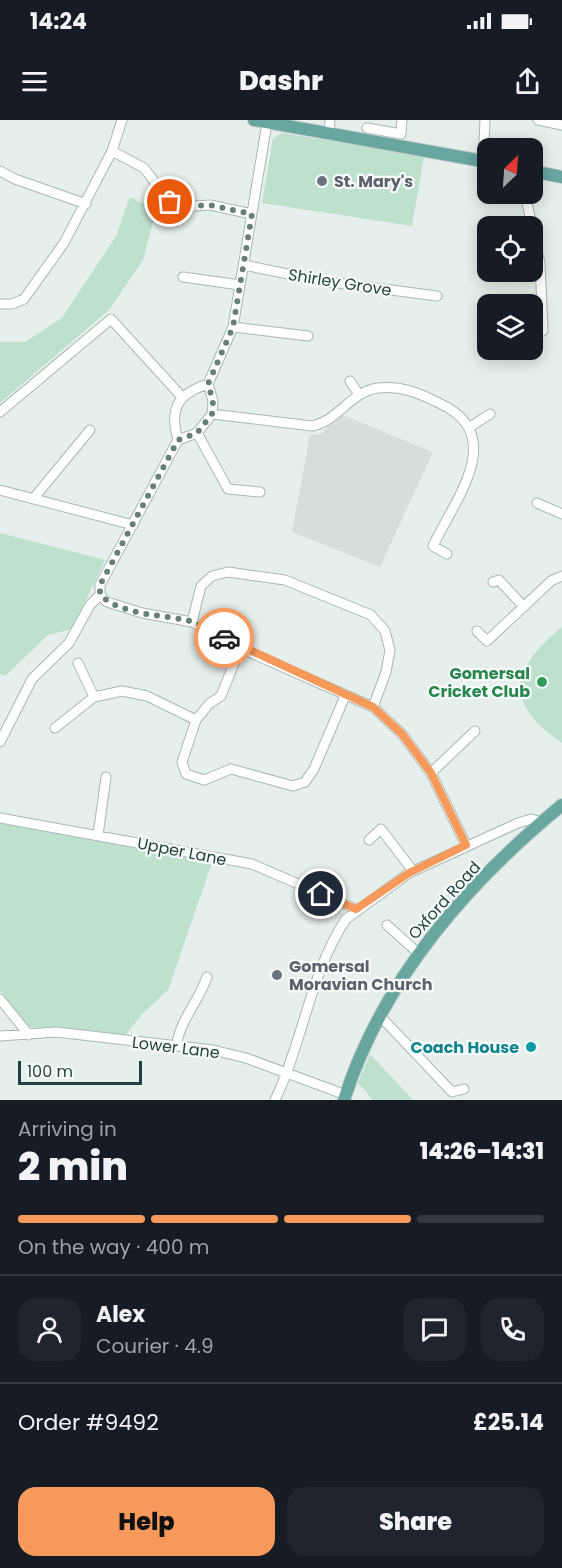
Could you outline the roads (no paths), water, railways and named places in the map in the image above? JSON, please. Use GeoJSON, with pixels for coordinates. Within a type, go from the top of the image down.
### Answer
{"type":"FeatureCollection","features":[{"type":"Feature","properties":{"kind":"main road"},"geometry":{"type":"LineString","coordinates":[[254,120],[328,135],[477,160]]}},
{"type":"Feature","properties":{"kind":"main road"},"geometry":{"type":"LineString","coordinates":[[543,173],[562,177]]}},
{"type":"Feature","properties":{"kind":"main road","name":"Oxford Road"},"geometry":{"type":"LineString","coordinates":[[345,1098],[380,1016],[418,953],[460,902],[541,822],[562,805]]}},
{"type":"Feature","properties":{"kind":"street"},"geometry":{"type":"LineString","coordinates":[[0,304],[12,304],[24,299],[64,243],[112,151],[122,120]]}},
{"type":"Feature","properties":{"kind":"street"},"geometry":{"type":"LineString","coordinates":[[328,135],[330,120]]}},
{"type":"Feature","properties":{"kind":"street"},"geometry":{"type":"LineString","coordinates":[[367,128],[401,134],[402,120]]}},
{"type":"Feature","properties":{"kind":"street"},"geometry":{"type":"LineString","coordinates":[[485,120],[485,138]]}},
{"type":"Feature","properties":{"kind":"street"},"geometry":{"type":"LineString","coordinates":[[538,120],[562,125]]}},
{"type":"Feature","properties":{"kind":"street"},"geometry":{"type":"LineString","coordinates":[[0,742],[32,679],[64,649],[90,605],[100,595],[100,585],[178,440],[197,433],[212,414],[213,401],[208,384],[233,327],[267,123]]}},
{"type":"Feature","properties":{"kind":"street"},"geometry":{"type":"LineString","coordinates":[[112,151],[144,168],[155,178],[170,202],[179,207],[210,205],[252,214]]}},
{"type":"Feature","properties":{"kind":"street"},"geometry":{"type":"LineString","coordinates":[[0,171],[15,179],[86,204]]}},
{"type":"Feature","properties":{"kind":"street","name":"Shirley Grove"},"geometry":{"type":"LineString","coordinates":[[244,265],[322,281],[437,296]]}},
{"type":"Feature","properties":{"kind":"street"},"geometry":{"type":"LineString","coordinates":[[183,277],[240,285]]}},
{"type":"Feature","properties":{"kind":"street"},"geometry":{"type":"LineString","coordinates":[[0,412],[111,319],[182,397]]}},
{"type":"Feature","properties":{"kind":"street"},"geometry":{"type":"LineString","coordinates":[[233,327],[308,336]]}},
{"type":"Feature","properties":{"kind":"street"},"geometry":{"type":"LineString","coordinates":[[350,381],[358,393]]}},
{"type":"Feature","properties":{"kind":"street"},"geometry":{"type":"LineString","coordinates":[[178,440],[173,423],[175,409],[182,397],[195,388],[208,384]]}},
{"type":"Feature","properties":{"kind":"street"},"geometry":{"type":"LineString","coordinates":[[212,414],[312,426],[321,424],[358,393],[378,388],[405,388],[447,407],[470,427],[474,445],[468,479],[433,546],[447,554]]}},
{"type":"Feature","properties":{"kind":"street"},"geometry":{"type":"LineString","coordinates":[[470,427],[490,414]]}},
{"type":"Feature","properties":{"kind":"street"},"geometry":{"type":"LineString","coordinates":[[33,499],[90,430]]}},
{"type":"Feature","properties":{"kind":"street"},"geometry":{"type":"LineString","coordinates":[[197,433],[228,489],[260,492]]}},
{"type":"Feature","properties":{"kind":"street"},"geometry":{"type":"LineString","coordinates":[[0,490],[133,525]]}},
{"type":"Feature","properties":{"kind":"street"},"geometry":{"type":"LineString","coordinates":[[537,503],[562,514]]}},
{"type":"Feature","properties":{"kind":"street"},"geometry":{"type":"LineString","coordinates":[[192,622],[201,586],[212,576],[228,572],[285,580],[371,615],[385,631],[390,650],[386,672],[373,707]]}},
{"type":"Feature","properties":{"kind":"street"},"geometry":{"type":"LineString","coordinates":[[477,631],[487,641],[551,581],[562,576]]}},
{"type":"Feature","properties":{"kind":"street"},"geometry":{"type":"LineString","coordinates":[[497,579],[524,607]]}},
{"type":"Feature","properties":{"kind":"street"},"geometry":{"type":"LineString","coordinates":[[100,595],[108,602],[142,614],[192,622],[240,648],[373,707],[402,734],[431,773],[466,845]]}},
{"type":"Feature","properties":{"kind":"street"},"geometry":{"type":"LineString","coordinates":[[240,648],[221,696],[209,704],[196,720],[182,762],[186,774],[204,780],[231,769],[293,786],[304,782],[314,769],[345,696]]}},
{"type":"Feature","properties":{"kind":"street"},"geometry":{"type":"LineString","coordinates":[[78,663],[94,697]]}},
{"type":"Feature","properties":{"kind":"street"},"geometry":{"type":"LineString","coordinates":[[55,728],[94,697],[122,691],[147,696],[196,720]]}},
{"type":"Feature","properties":{"kind":"street"},"geometry":{"type":"LineString","coordinates":[[431,773],[475,731]]}},
{"type":"Feature","properties":{"kind":"street"},"geometry":{"type":"LineString","coordinates":[[98,835],[106,777]]}},
{"type":"Feature","properties":{"kind":"street","name":"Upper Lane"},"geometry":{"type":"LineString","coordinates":[[0,818],[252,864],[356,909]]}},
{"type":"Feature","properties":{"kind":"street"},"geometry":{"type":"LineString","coordinates":[[275,1100],[310,1000],[339,929],[356,909],[413,871],[466,845],[531,819],[541,822]]}},
{"type":"Feature","properties":{"kind":"street"},"geometry":{"type":"LineString","coordinates":[[369,840],[381,829],[413,871]]}},
{"type":"Feature","properties":{"kind":"street"},"geometry":{"type":"LineString","coordinates":[[387,925],[418,953]]}},
{"type":"Feature","properties":{"kind":"street"},"geometry":{"type":"LineString","coordinates":[[177,1044],[178,1030],[196,1004],[207,976]]}},
{"type":"Feature","properties":{"kind":"street"},"geometry":{"type":"LineString","coordinates":[[0,999],[29,1035]]}},
{"type":"Feature","properties":{"kind":"street"},"geometry":{"type":"LineString","coordinates":[[380,1016],[451,1096],[464,1089]]}},
{"type":"Feature","properties":{"kind":"street","name":"Lower Lane"},"geometry":{"type":"LineString","coordinates":[[0,1036],[56,1032],[120,1041],[177,1044],[246,1058],[345,1098]]}},
{"type":"Feature","properties":{"kind":"place","name":"St. Mary's"},"geometry":{"type":"Point","coordinates":[322,181]}},
{"type":"Feature","properties":{"kind":"place","name":"Gomersal Cricket Club"},"geometry":{"type":"Point","coordinates":[542,682]}},
{"type":"Feature","properties":{"kind":"place","name":"Gomersal Moravian Church"},"geometry":{"type":"Point","coordinates":[277,975]}},
{"type":"Feature","properties":{"kind":"place","name":"Coach House"},"geometry":{"type":"Point","coordinates":[531,1047]}}]}
